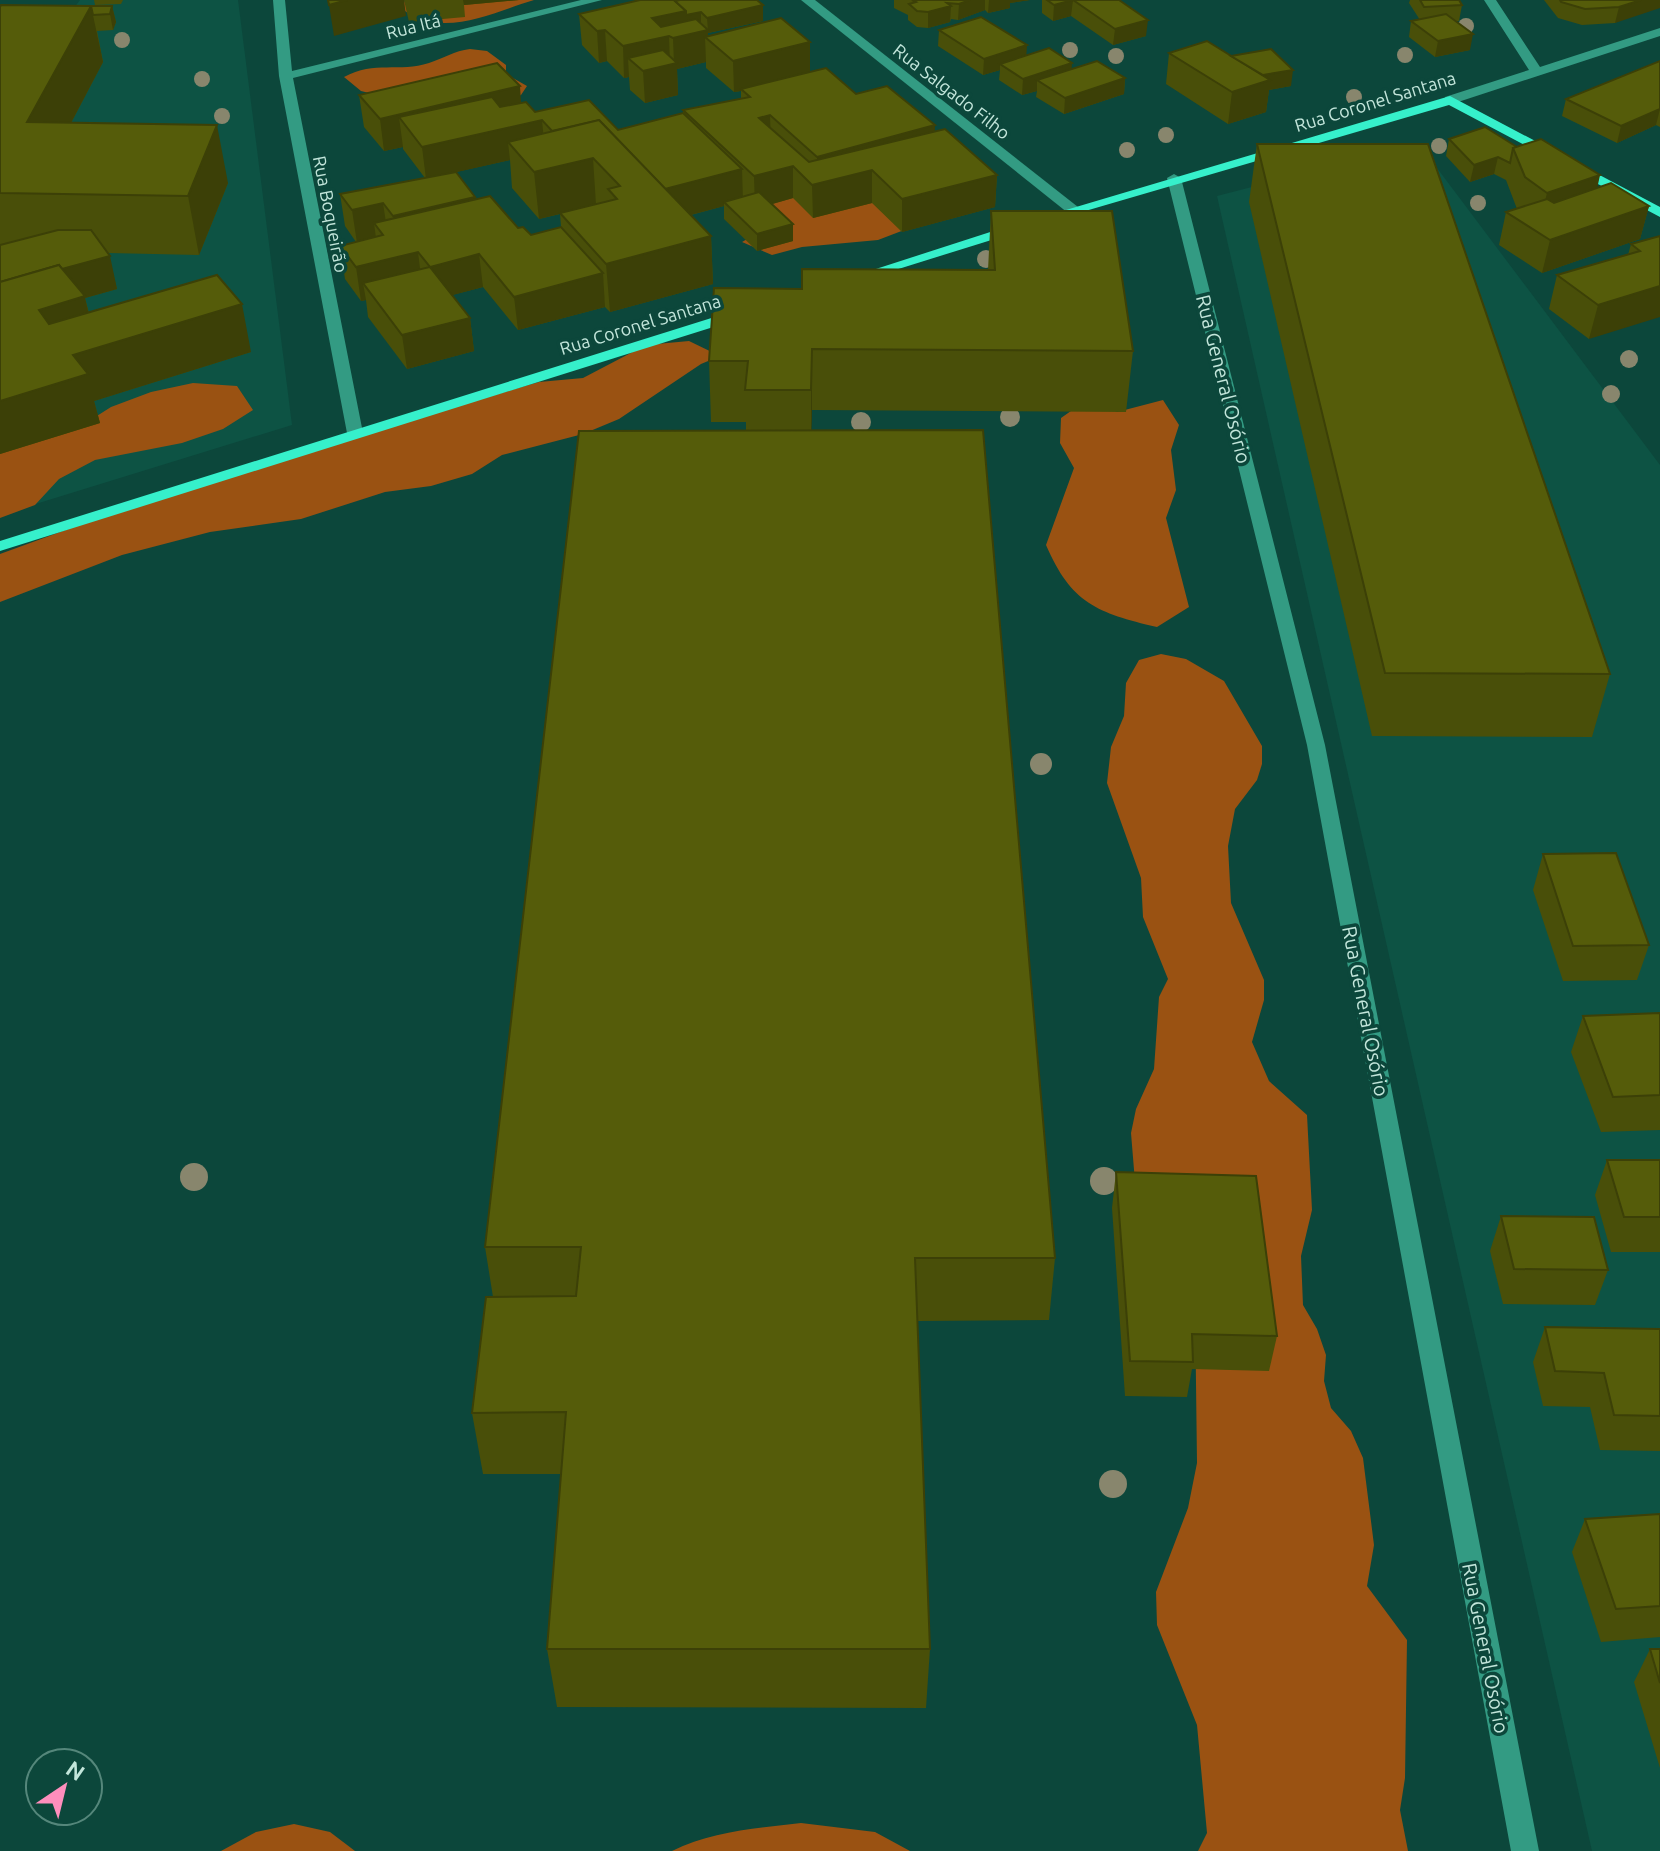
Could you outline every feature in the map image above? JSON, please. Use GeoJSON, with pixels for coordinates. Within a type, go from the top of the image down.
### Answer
{"type":"FeatureCollection","features":[{"type":"Feature","properties":{"kind":"main road","name":"Rua Coronel Santana"},"geometry":{"type":"LineString","coordinates":[[834,284],[1174,178],[1450,100]]}},
{"type":"Feature","properties":{"kind":"main road"},"geometry":{"type":"LineString","coordinates":[[1450,100],[1660,213]]}},
{"type":"Feature","properties":{"kind":"main road","name":"Rua Coronel Santana"},"geometry":{"type":"LineString","coordinates":[[0,546],[759,308]]}},
{"type":"Feature","properties":{"kind":"street","name":"Rua Boqueirão"},"geometry":{"type":"LineString","coordinates":[[279,0],[286,76],[355,433]]}},
{"type":"Feature","properties":{"kind":"street","name":"Rua Itá"},"geometry":{"type":"LineString","coordinates":[[286,76],[596,0]]}},
{"type":"Feature","properties":{"kind":"street","name":"Rua Salgado Filho"},"geometry":{"type":"LineString","coordinates":[[807,0],[1073,210]]}},
{"type":"Feature","properties":{"kind":"street"},"geometry":{"type":"LineString","coordinates":[[1490,0],[1536,71]]}},
{"type":"Feature","properties":{"kind":"street","name":"Rua Coronel Santana"},"geometry":{"type":"LineString","coordinates":[[1450,100],[1660,32]]}},
{"type":"Feature","properties":{"kind":"street","name":"Rua General Osório"},"geometry":{"type":"LineString","coordinates":[[1174,178],[1316,745],[1525,1851]]}},
{"type":"Feature","properties":{"kind":"shaded area"},"geometry":{"type":"Polygon","coordinates":[[[80,0],[238,0],[292,425],[0,515],[0,106],[80,0]]]}},
{"type":"Feature","properties":{"kind":"shaded area"},"geometry":{"type":"Polygon","coordinates":[[[405,0],[534,0],[468,21],[451,23],[418,18],[402,9],[405,0]]]}},
{"type":"Feature","properties":{"kind":"shaded area"},"geometry":{"type":"Polygon","coordinates":[[[470,49],[487,51],[506,65],[506,74],[527,86],[521,95],[507,102],[377,95],[361,91],[344,77],[366,69],[418,66],[470,49]]]}},
{"type":"Feature","properties":{"kind":"shaded area"},"geometry":{"type":"Polygon","coordinates":[[[1419,144],[1660,465],[1660,1851],[1592,1851],[1217,196],[1419,144]]]}},
{"type":"Feature","properties":{"kind":"shaded area"},"geometry":{"type":"Polygon","coordinates":[[[794,193],[871,202],[912,227],[878,240],[802,247],[772,255],[742,242],[768,227],[766,206],[794,193]]]}},
{"type":"Feature","properties":{"kind":"shaded area"},"geometry":{"type":"Polygon","coordinates":[[[689,341],[720,356],[701,364],[619,419],[583,434],[502,455],[472,474],[431,486],[385,492],[301,519],[210,532],[122,555],[0,602],[0,554],[145,501],[355,436],[539,382],[583,378],[646,345],[689,341]]]}},
{"type":"Feature","properties":{"kind":"shaded area"},"geometry":{"type":"Polygon","coordinates":[[[193,383],[237,386],[253,410],[223,429],[182,443],[95,460],[59,479],[35,505],[0,518],[0,443],[78,428],[111,407],[151,392],[193,383]]]}},
{"type":"Feature","properties":{"kind":"shaded area"},"geometry":{"type":"Polygon","coordinates":[[[1088,399],[1117,412],[1163,400],[1179,425],[1171,450],[1176,490],[1166,518],[1189,607],[1157,627],[1118,616],[1088,602],[1065,580],[1046,545],[1074,468],[1060,443],[1061,418],[1088,399]]]}},
{"type":"Feature","properties":{"kind":"shaded area"},"geometry":{"type":"Polygon","coordinates":[[[1161,654],[1186,659],[1224,681],[1262,746],[1262,764],[1257,780],[1235,809],[1228,846],[1231,903],[1264,980],[1264,1000],[1252,1042],[1269,1081],[1307,1115],[1312,1210],[1301,1256],[1303,1305],[1317,1329],[1326,1355],[1324,1381],[1331,1408],[1351,1431],[1363,1458],[1374,1545],[1367,1586],[1407,1640],[1405,1778],[1400,1810],[1408,1851],[1198,1851],[1207,1833],[1197,1725],[1157,1625],[1156,1592],[1188,1508],[1197,1463],[1195,1304],[1135,1182],[1131,1133],[1136,1109],[1154,1069],[1159,997],[1168,979],[1143,917],[1141,878],[1107,783],[1111,747],[1124,716],[1126,683],[1139,660],[1161,654]]]}},
{"type":"Feature","properties":{"kind":"shaded area"},"geometry":{"type":"Polygon","coordinates":[[[801,1823],[875,1832],[910,1851],[672,1851],[719,1835],[801,1823]]]}},
{"type":"Feature","properties":{"kind":"shaded area"},"geometry":{"type":"Polygon","coordinates":[[[294,1824],[330,1832],[355,1851],[221,1851],[256,1832],[294,1824]]]}},
{"type":"Feature","properties":{"kind":"building"},"geometry":{"type":"Polygon","coordinates":[[[328,0],[347,0],[329,5],[328,0]]]}},
{"type":"Feature","properties":{"kind":"building"},"geometry":{"type":"Polygon","coordinates":[[[640,0],[674,0],[686,11],[652,18],[661,27],[696,19],[708,30],[623,46],[605,30],[597,31],[579,14],[640,0]]]}},
{"type":"Feature","properties":{"kind":"building"},"geometry":{"type":"Polygon","coordinates":[[[757,0],[763,5],[707,18],[701,12],[686,15],[686,11],[675,1],[757,0]]]}},
{"type":"Feature","properties":{"kind":"building"},"geometry":{"type":"Polygon","coordinates":[[[912,0],[970,0],[959,4],[947,3],[951,6],[928,12],[917,11],[909,4],[916,2],[912,0]]]}},
{"type":"Feature","properties":{"kind":"building"},"geometry":{"type":"Polygon","coordinates":[[[1047,0],[1073,0],[1054,5],[1047,0]]]}},
{"type":"Feature","properties":{"kind":"building"},"geometry":{"type":"Polygon","coordinates":[[[1073,0],[1119,0],[1148,20],[1115,29],[1073,0]]]}},
{"type":"Feature","properties":{"kind":"building"},"geometry":{"type":"Polygon","coordinates":[[[1420,0],[1459,0],[1462,5],[1424,7],[1420,0]]]}},
{"type":"Feature","properties":{"kind":"building"},"geometry":{"type":"Polygon","coordinates":[[[1560,0],[1641,0],[1619,7],[1585,9],[1560,0]]]}},
{"type":"Feature","properties":{"kind":"building"},"geometry":{"type":"Polygon","coordinates":[[[1,5],[91,6],[27,122],[217,125],[188,196],[0,193],[1,5]]]}},
{"type":"Feature","properties":{"kind":"building"},"geometry":{"type":"Polygon","coordinates":[[[91,6],[112,6],[110,14],[93,15],[91,6]]]}},
{"type":"Feature","properties":{"kind":"building"},"geometry":{"type":"Polygon","coordinates":[[[1446,14],[1473,34],[1438,41],[1411,21],[1446,14]]]}},
{"type":"Feature","properties":{"kind":"building"},"geometry":{"type":"Polygon","coordinates":[[[981,17],[1027,45],[984,59],[939,30],[981,17]]]}},
{"type":"Feature","properties":{"kind":"building"},"geometry":{"type":"Polygon","coordinates":[[[781,18],[810,42],[733,61],[705,37],[781,18]]]}},
{"type":"Feature","properties":{"kind":"building"},"geometry":{"type":"Polygon","coordinates":[[[1207,41],[1270,80],[1232,92],[1169,53],[1207,41]]]}},
{"type":"Feature","properties":{"kind":"building"},"geometry":{"type":"Polygon","coordinates":[[[1049,48],[1072,63],[1023,79],[1000,64],[1049,48]]]}},
{"type":"Feature","properties":{"kind":"building"},"geometry":{"type":"Polygon","coordinates":[[[1271,49],[1293,70],[1263,75],[1231,56],[1271,49]]]}},
{"type":"Feature","properties":{"kind":"building"},"geometry":{"type":"Polygon","coordinates":[[[663,50],[677,63],[643,71],[628,58],[663,50]]]}},
{"type":"Feature","properties":{"kind":"building"},"geometry":{"type":"Polygon","coordinates":[[[1097,61],[1125,78],[1065,98],[1037,80],[1097,61]]]}},
{"type":"Feature","properties":{"kind":"building"},"geometry":{"type":"Polygon","coordinates":[[[1660,61],[1660,109],[1621,126],[1566,99],[1660,61]]]}},
{"type":"Feature","properties":{"kind":"building"},"geometry":{"type":"Polygon","coordinates":[[[497,63],[520,86],[380,119],[359,95],[497,63]]]}},
{"type":"Feature","properties":{"kind":"building"},"geometry":{"type":"Polygon","coordinates":[[[826,68],[856,94],[887,86],[935,125],[817,157],[770,115],[759,118],[809,162],[945,129],[997,175],[902,199],[872,170],[812,185],[793,166],[754,176],[683,110],[750,97],[741,89],[826,68]]]}},
{"type":"Feature","properties":{"kind":"building"},"geometry":{"type":"Polygon","coordinates":[[[492,97],[500,107],[526,102],[535,112],[589,100],[618,130],[683,113],[742,169],[665,189],[599,120],[552,131],[542,120],[422,147],[399,117],[492,97]]]}},
{"type":"Feature","properties":{"kind":"building"},"geometry":{"type":"Polygon","coordinates":[[[599,120],[711,236],[606,264],[560,213],[617,199],[608,189],[620,186],[593,158],[534,172],[508,142],[599,120]]]}},
{"type":"Feature","properties":{"kind":"building"},"geometry":{"type":"Polygon","coordinates":[[[1485,127],[1517,147],[1513,148],[1510,163],[1498,157],[1474,165],[1449,139],[1485,127]]]}},
{"type":"Feature","properties":{"kind":"building"},"geometry":{"type":"Polygon","coordinates":[[[1541,139],[1600,175],[1547,193],[1525,177],[1513,148],[1541,139]]]}},
{"type":"Feature","properties":{"kind":"building"},"geometry":{"type":"Polygon","coordinates":[[[1257,144],[1428,144],[1610,674],[1385,673],[1257,144]]]}},
{"type":"Feature","properties":{"kind":"building"},"geometry":{"type":"Polygon","coordinates":[[[456,172],[475,197],[393,216],[383,203],[352,210],[340,194],[456,172]]]}},
{"type":"Feature","properties":{"kind":"building"},"geometry":{"type":"Polygon","coordinates":[[[1611,183],[1649,206],[1550,240],[1506,212],[1547,199],[1554,203],[1611,183]]]}},
{"type":"Feature","properties":{"kind":"building"},"geometry":{"type":"Polygon","coordinates":[[[759,192],[793,224],[757,234],[724,202],[759,192]]]}},
{"type":"Feature","properties":{"kind":"building"},"geometry":{"type":"Polygon","coordinates":[[[490,196],[518,228],[523,227],[531,235],[561,227],[603,273],[514,297],[479,254],[430,267],[418,252],[356,267],[340,246],[383,235],[374,223],[490,196]]]}},
{"type":"Feature","properties":{"kind":"building"},"geometry":{"type":"Polygon","coordinates":[[[991,211],[1112,211],[1133,351],[812,349],[811,390],[745,390],[748,361],[709,361],[714,288],[802,289],[802,269],[995,270],[991,211]]]}},
{"type":"Feature","properties":{"kind":"building"},"geometry":{"type":"Polygon","coordinates":[[[58,230],[91,230],[110,256],[62,269],[59,265],[0,282],[0,245],[58,230]]]}},
{"type":"Feature","properties":{"kind":"building"},"geometry":{"type":"Polygon","coordinates":[[[1660,236],[1660,286],[1598,305],[1557,275],[1640,251],[1631,244],[1660,236]]]}},
{"type":"Feature","properties":{"kind":"building"},"geometry":{"type":"Polygon","coordinates":[[[59,265],[85,296],[39,310],[49,324],[217,275],[242,304],[73,355],[88,374],[0,401],[0,282],[59,265]]]}},
{"type":"Feature","properties":{"kind":"building"},"geometry":{"type":"Polygon","coordinates":[[[430,267],[470,318],[402,335],[363,283],[430,267]]]}},
{"type":"Feature","properties":{"kind":"building"},"geometry":{"type":"Polygon","coordinates":[[[983,430],[1055,1258],[915,1258],[930,1649],[547,1649],[566,1412],[472,1413],[486,1297],[576,1296],[581,1247],[485,1247],[579,431],[983,430]]]}},
{"type":"Feature","properties":{"kind":"building"},"geometry":{"type":"Polygon","coordinates":[[[1616,853],[1649,945],[1573,946],[1543,854],[1616,853]]]}},
{"type":"Feature","properties":{"kind":"building"},"geometry":{"type":"Polygon","coordinates":[[[1660,1013],[1660,1095],[1613,1097],[1583,1016],[1660,1013]]]}},
{"type":"Feature","properties":{"kind":"building"},"geometry":{"type":"Polygon","coordinates":[[[1607,1160],[1660,1160],[1660,1217],[1624,1217],[1607,1160]]]}},
{"type":"Feature","properties":{"kind":"building"},"geometry":{"type":"Polygon","coordinates":[[[1116,1172],[1256,1176],[1277,1336],[1192,1334],[1193,1362],[1130,1361],[1116,1172]]]}},
{"type":"Feature","properties":{"kind":"building"},"geometry":{"type":"Polygon","coordinates":[[[1501,1216],[1594,1217],[1608,1270],[1514,1269],[1501,1216]]]}},
{"type":"Feature","properties":{"kind":"building"},"geometry":{"type":"Polygon","coordinates":[[[1545,1327],[1660,1329],[1660,1416],[1614,1415],[1604,1373],[1555,1371],[1545,1327]]]}},
{"type":"Feature","properties":{"kind":"building"},"geometry":{"type":"Polygon","coordinates":[[[1660,1514],[1660,1606],[1616,1609],[1585,1519],[1660,1514]]]}},
{"type":"Feature","properties":{"kind":"building"},"geometry":{"type":"Polygon","coordinates":[[[1650,1649],[1660,1649],[1660,1683],[1650,1649]]]}}]}
